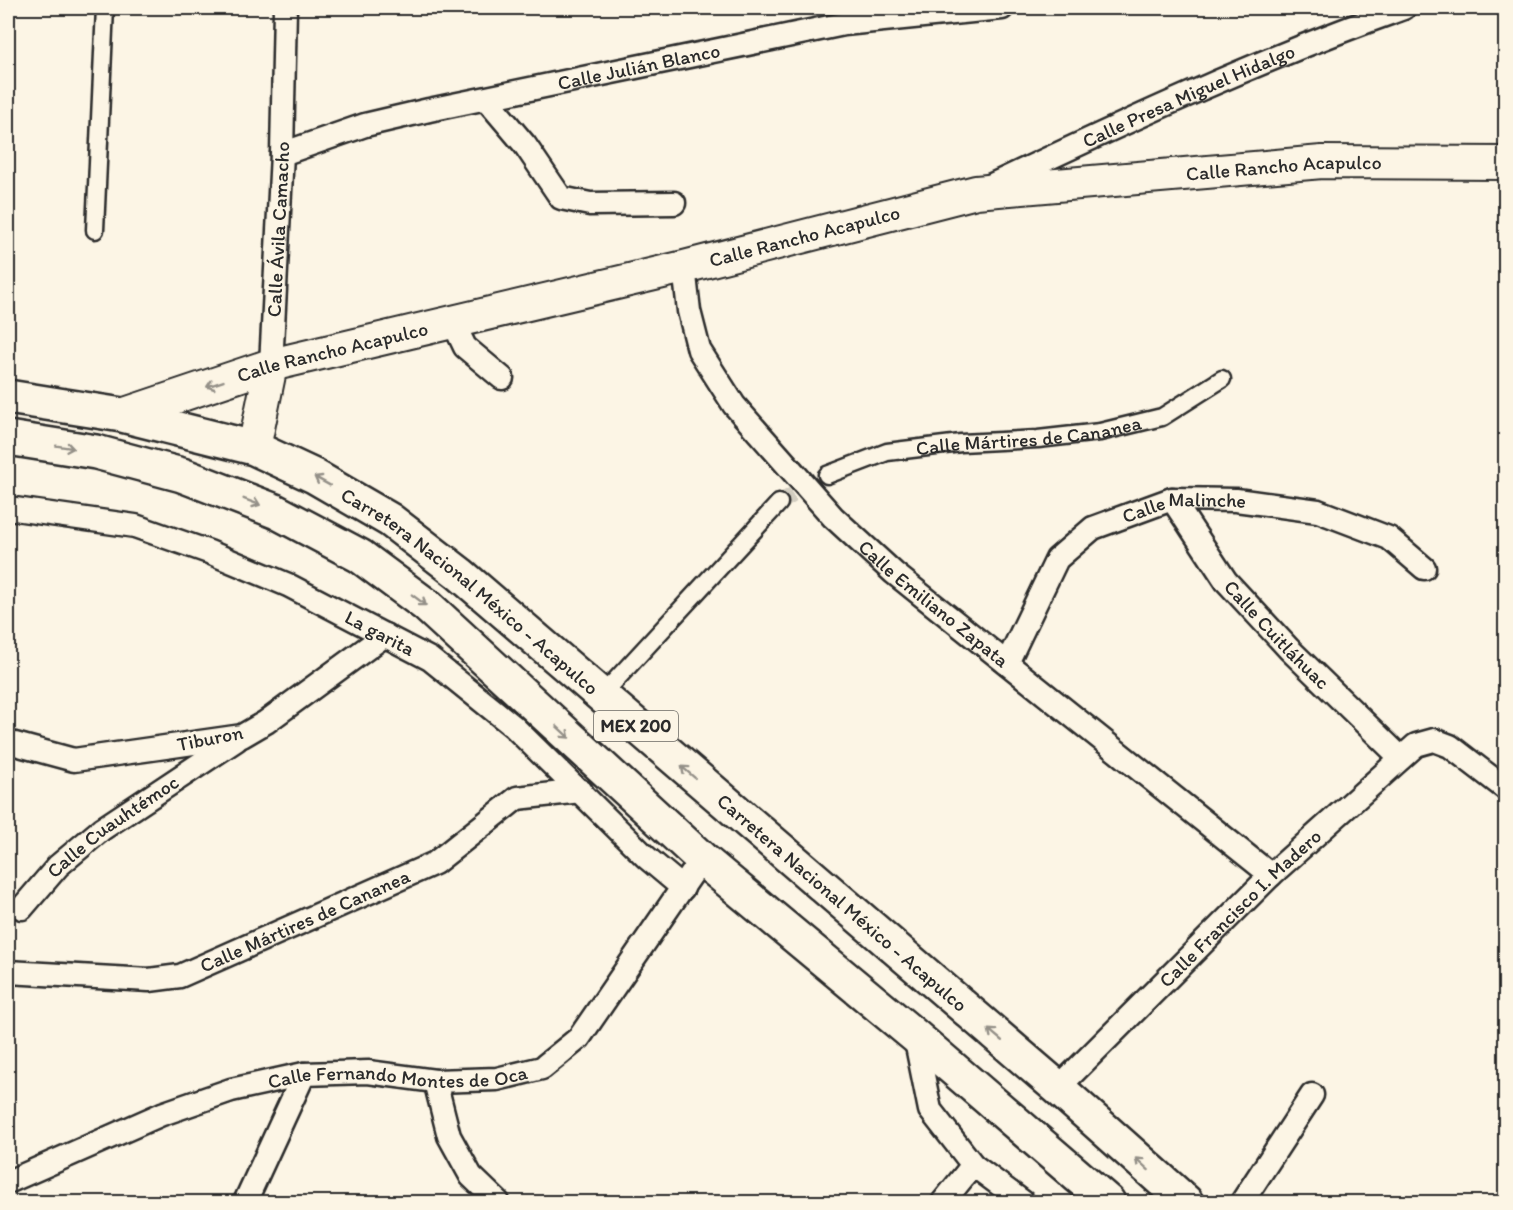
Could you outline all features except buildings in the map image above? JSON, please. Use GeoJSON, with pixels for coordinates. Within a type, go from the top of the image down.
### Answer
{"type":"FeatureCollection","features":[{"type":"Feature","properties":{"kind":"main road","name":"Calle Rancho Acapulco"},"geometry":{"type":"LineString","coordinates":[[122,415],[271,365],[684,267],[976,192],[1322,162],[1506,163]]}},
{"type":"Feature","properties":{"kind":"main road","name":"Calle Ávila Camacho"},"geometry":{"type":"LineString","coordinates":[[254,448],[271,365]]}},
{"type":"Feature","properties":{"kind":"main road","name":"Carretera Nacional México - Acapulco"},"geometry":{"type":"LineString","coordinates":[[8,397],[122,415],[254,448],[314,476],[390,520],[460,574],[1058,1088],[1186,1203]]}},
{"type":"Feature","properties":{"kind":"main road","name":"Carretera Nacional México - Acapulco"},"geometry":{"type":"LineString","coordinates":[[8,438],[96,452],[182,475],[275,511],[360,556],[426,605],[702,859],[915,1036],[1108,1203]]}},
{"type":"Feature","properties":{"kind":"street"},"geometry":{"type":"LineString","coordinates":[[95,230],[105,8]]}},
{"type":"Feature","properties":{"kind":"street","name":"Calle Ávila Camacho"},"geometry":{"type":"LineString","coordinates":[[271,365],[282,154],[285,8]]}},
{"type":"Feature","properties":{"kind":"street","name":"Calle Julián Blanco"},"geometry":{"type":"LineString","coordinates":[[282,154],[365,125],[844,24],[1002,8]]}},
{"type":"Feature","properties":{"kind":"street","name":"Calle Presa Miguel Hidalgo"},"geometry":{"type":"LineString","coordinates":[[976,192],[1128,120],[1349,27],[1404,8]]}},
{"type":"Feature","properties":{"kind":"street"},"geometry":{"type":"LineString","coordinates":[[486,99],[525,145],[561,198],[590,204],[674,203]]}},
{"type":"Feature","properties":{"kind":"street","name":"Calle Emiliano Zapata"},"geometry":{"type":"LineString","coordinates":[[684,267],[689,311],[699,350],[734,405],[833,517],[894,573],[1271,875]]}},
{"type":"Feature","properties":{"kind":"street"},"geometry":{"type":"LineString","coordinates":[[453,322],[465,347],[502,378]]}},
{"type":"Feature","properties":{"kind":"street","name":"Calle Mártires de Cananea"},"geometry":{"type":"LineString","coordinates":[[827,475],[887,453],[961,443],[1038,439],[1100,432],[1162,417],[1222,379]]}},
{"type":"Feature","properties":{"kind":"street","name":"Calle Malinche"},"geometry":{"type":"LineString","coordinates":[[1007,663],[1057,559],[1094,528],[1172,499],[1236,500],[1318,511],[1389,538],[1424,568]]}},
{"type":"Feature","properties":{"kind":"street","name":"Calle Cuitláhuac"},"geometry":{"type":"LineString","coordinates":[[1172,499],[1227,581],[1289,649],[1401,758]]}},
{"type":"Feature","properties":{"kind":"street"},"geometry":{"type":"LineString","coordinates":[[601,696],[779,502]]}},
{"type":"Feature","properties":{"kind":"street","name":"La garita"},"geometry":{"type":"LineString","coordinates":[[8,508],[135,526],[209,552],[288,585],[430,659],[513,726],[646,857],[682,888]]}},
{"type":"Feature","properties":{"kind":"street","name":"Tiburon"},"geometry":{"type":"LineString","coordinates":[[8,742],[74,760],[242,736],[266,722],[385,635]]}},
{"type":"Feature","properties":{"kind":"street","name":"Calle Cuauhtémoc"},"geometry":{"type":"LineString","coordinates":[[22,908],[58,866],[102,829],[242,736]]}},
{"type":"Feature","properties":{"kind":"street","name":"Calle Francisco I. Madero"},"geometry":{"type":"LineString","coordinates":[[1058,1088],[1271,875],[1416,746],[1434,740],[1450,746],[1506,789]]}},
{"type":"Feature","properties":{"kind":"street","name":"Calle Mártires de Cananea"},"geometry":{"type":"LineString","coordinates":[[8,972],[149,980],[180,976],[435,863],[517,798],[580,791]]}},
{"type":"Feature","properties":{"kind":"street","name":"Calle Fernando Montes de Oca"},"geometry":{"type":"LineString","coordinates":[[8,1182],[162,1114],[231,1090],[304,1074],[368,1072],[435,1081],[497,1078],[542,1068],[579,1038],[702,859]]}},
{"type":"Feature","properties":{"kind":"street"},"geometry":{"type":"LineString","coordinates":[[915,1036],[930,1110],[973,1165],[1023,1203]]}},
{"type":"Feature","properties":{"kind":"street"},"geometry":{"type":"LineString","coordinates":[[245,1203],[304,1074]]}},
{"type":"Feature","properties":{"kind":"street"},"geometry":{"type":"LineString","coordinates":[[435,1081],[449,1136],[471,1176],[498,1203]]}},
{"type":"Feature","properties":{"kind":"street"},"geometry":{"type":"LineString","coordinates":[[1242,1203],[1312,1095]]}},
{"type":"Feature","properties":{"kind":"street"},"geometry":{"type":"LineString","coordinates":[[943,1203],[973,1165]]}},
{"type":"Feature","properties":{"kind":"tunnel"},"geometry":{"type":"LineString","coordinates":[[779,503],[827,475]]}}]}
